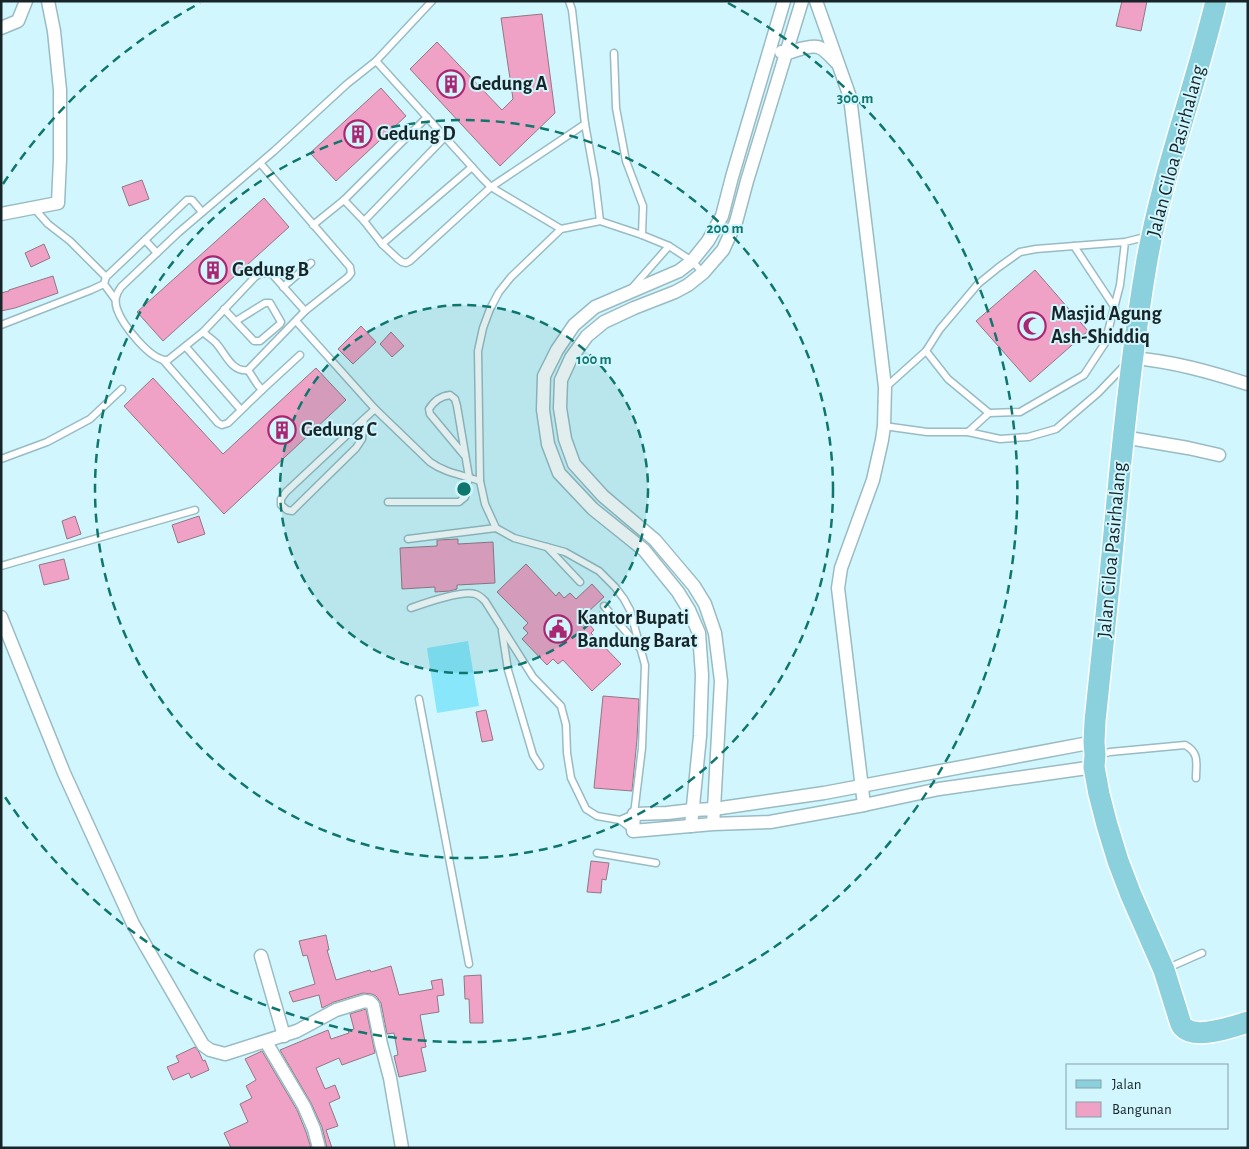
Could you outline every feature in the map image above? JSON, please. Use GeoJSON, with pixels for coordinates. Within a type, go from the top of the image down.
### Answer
{"type":"FeatureCollection","features":[{"type":"Feature","properties":{"kind":"main road","name":"Jalan Ciloa Pasirhalang"},"geometry":{"type":"LineString","coordinates":[[1216,1],[1206,45],[1178,136],[1156,218],[1147,260],[1132,358],[1123,437],[1094,755],[1099,794],[1118,860],[1130,895],[1164,970],[1182,1026],[1188,1030],[1201,1033],[1225,1029],[1248,1022]]}},
{"type":"Feature","properties":{"kind":"street"},"geometry":{"type":"LineString","coordinates":[[1,28],[18,21],[26,1]]}},
{"type":"Feature","properties":{"kind":"street"},"geometry":{"type":"LineString","coordinates":[[1,214],[58,203],[60,90],[54,31],[48,1]]}},
{"type":"Feature","properties":{"kind":"street"},"geometry":{"type":"LineString","coordinates":[[691,826],[700,736],[702,693],[699,633],[689,610],[678,592],[644,550],[593,509],[559,473],[548,444],[543,410],[544,376],[557,350],[574,325],[595,307],[679,271],[692,261],[708,242],[722,216],[784,1]]}},
{"type":"Feature","properties":{"kind":"street"},"geometry":{"type":"LineString","coordinates":[[713,824],[720,681],[715,633],[705,604],[694,586],[655,540],[603,496],[574,464],[565,439],[560,408],[561,380],[571,358],[587,336],[604,322],[688,285],[703,273],[723,250],[736,222],[802,1]]}},
{"type":"Feature","properties":{"kind":"street"},"geometry":{"type":"LineString","coordinates":[[816,1],[850,97],[885,387],[884,426],[873,480],[841,568],[838,588],[864,805]]}},
{"type":"Feature","properties":{"kind":"street"},"geometry":{"type":"LineString","coordinates":[[769,50],[786,54],[811,46],[824,49],[841,68]]}},
{"type":"Feature","properties":{"kind":"street"},"geometry":{"type":"LineString","coordinates":[[1132,358],[1154,359],[1248,384]]}},
{"type":"Feature","properties":{"kind":"street"},"geometry":{"type":"LineString","coordinates":[[1123,437],[1219,455]]}},
{"type":"Feature","properties":{"kind":"street"},"geometry":{"type":"LineString","coordinates":[[1,617],[64,773],[133,924],[203,1045],[210,1050],[225,1054],[298,1031],[336,1010],[365,1001],[370,1002],[373,1005],[390,1078],[402,1148]]}},
{"type":"Feature","properties":{"kind":"street"},"geometry":{"type":"LineString","coordinates":[[1094,755],[864,805],[770,822],[633,830],[634,814],[714,810],[862,786],[1094,755]]}},
{"type":"Feature","properties":{"kind":"street"},"geometry":{"type":"LineString","coordinates":[[262,956],[284,1036]]}},
{"type":"Feature","properties":{"kind":"street"},"geometry":{"type":"LineString","coordinates":[[266,1042],[304,1106],[314,1129],[319,1148]]}},
{"type":"Feature","properties":{"kind":"lane"},"geometry":{"type":"LineString","coordinates":[[115,299],[121,287],[157,253],[329,100],[376,61],[432,1]]}},
{"type":"Feature","properties":{"kind":"lane"},"geometry":{"type":"LineString","coordinates":[[569,1],[572,10],[585,124],[600,221]]}},
{"type":"Feature","properties":{"kind":"lane"},"geometry":{"type":"LineString","coordinates":[[614,53],[616,108],[626,161],[643,206],[642,235]]}},
{"type":"Feature","properties":{"kind":"lane"},"geometry":{"type":"LineString","coordinates":[[376,61],[491,186],[561,229]]}},
{"type":"Feature","properties":{"kind":"lane"},"geometry":{"type":"LineString","coordinates":[[313,225],[344,200],[427,117]]}},
{"type":"Feature","properties":{"kind":"lane"},"geometry":{"type":"LineString","coordinates":[[344,200],[364,220],[382,244],[402,262],[410,262],[491,186],[585,124]]}},
{"type":"Feature","properties":{"kind":"lane"},"geometry":{"type":"LineString","coordinates":[[364,220],[445,137]]}},
{"type":"Feature","properties":{"kind":"lane"},"geometry":{"type":"LineString","coordinates":[[204,332],[215,342],[235,368],[248,370],[305,311],[351,273],[350,267],[260,163]]}},
{"type":"Feature","properties":{"kind":"lane"},"geometry":{"type":"LineString","coordinates":[[382,244],[472,167]]}},
{"type":"Feature","properties":{"kind":"lane"},"geometry":{"type":"LineString","coordinates":[[1,325],[91,290],[105,280],[187,200],[192,200],[202,212]]}},
{"type":"Feature","properties":{"kind":"lane"},"geometry":{"type":"LineString","coordinates":[[33,207],[48,224],[70,241],[105,280],[115,299],[122,319],[142,345],[155,357],[164,361],[218,423],[222,425],[228,423],[300,355]]}},
{"type":"Feature","properties":{"kind":"lane"},"geometry":{"type":"LineString","coordinates":[[496,528],[485,504],[480,481],[478,351],[483,328],[490,309],[499,292],[511,277],[561,229],[600,221],[669,246],[692,261],[703,273]]}},
{"type":"Feature","properties":{"kind":"lane"},"geometry":{"type":"LineString","coordinates":[[885,387],[926,351],[940,329],[978,284],[1020,252],[1125,242],[1152,236]]}},
{"type":"Feature","properties":{"kind":"lane"},"geometry":{"type":"LineString","coordinates":[[145,240],[157,253]]}},
{"type":"Feature","properties":{"kind":"lane"},"geometry":{"type":"LineString","coordinates":[[968,432],[989,413],[1020,412],[1084,375],[1105,342],[1120,285],[1125,242]]}},
{"type":"Feature","properties":{"kind":"lane"},"geometry":{"type":"LineString","coordinates":[[629,293],[669,246]]}},
{"type":"Feature","properties":{"kind":"lane"},"geometry":{"type":"LineString","coordinates":[[1074,246],[1115,308]]}},
{"type":"Feature","properties":{"kind":"lane"},"geometry":{"type":"LineString","coordinates":[[283,287],[312,262]]}},
{"type":"Feature","properties":{"kind":"lane"},"geometry":{"type":"LineString","coordinates":[[164,361],[186,347],[204,332],[224,309],[261,274],[272,274],[305,311]]}},
{"type":"Feature","properties":{"kind":"lane"},"geometry":{"type":"LineString","coordinates":[[224,309],[254,341],[258,342],[281,322],[270,304],[267,303],[236,321]]}},
{"type":"Feature","properties":{"kind":"lane"},"geometry":{"type":"LineString","coordinates":[[296,321],[375,409],[430,462],[446,472],[480,481]]}},
{"type":"Feature","properties":{"kind":"lane"},"geometry":{"type":"LineString","coordinates":[[186,347],[241,410]]}},
{"type":"Feature","properties":{"kind":"lane"},"geometry":{"type":"LineString","coordinates":[[926,351],[948,379],[989,413]]}},
{"type":"Feature","properties":{"kind":"lane"},"geometry":{"type":"LineString","coordinates":[[884,426],[927,432],[968,432],[1000,439],[1028,437],[1056,428],[1098,393],[1132,358]]}},
{"type":"Feature","properties":{"kind":"lane"},"geometry":{"type":"LineString","coordinates":[[248,370],[262,390]]}},
{"type":"Feature","properties":{"kind":"lane"},"geometry":{"type":"LineString","coordinates":[[1,459],[47,442],[90,419],[122,390]]}},
{"type":"Feature","properties":{"kind":"lane"},"geometry":{"type":"LineString","coordinates":[[388,502],[459,502],[465,497],[469,477],[458,406],[455,399],[450,395],[443,396],[434,401],[429,409],[430,414],[465,456]]}},
{"type":"Feature","properties":{"kind":"lane"},"geometry":{"type":"LineString","coordinates":[[364,419],[362,439],[356,448],[292,511],[287,510],[281,505],[281,499],[286,492],[364,419],[375,409]]}},
{"type":"Feature","properties":{"kind":"lane"},"geometry":{"type":"LineString","coordinates":[[1,566],[195,510]]}},
{"type":"Feature","properties":{"kind":"lane"},"geometry":{"type":"LineString","coordinates":[[408,539],[496,528],[514,538],[566,552],[599,571],[615,587],[630,610],[645,664],[642,748],[634,814],[620,820]]}},
{"type":"Feature","properties":{"kind":"lane"},"geometry":{"type":"LineString","coordinates":[[547,546],[580,582]]}},
{"type":"Feature","properties":{"kind":"lane"},"geometry":{"type":"LineString","coordinates":[[411,608],[466,593],[476,594],[485,601],[534,677],[562,706],[566,725],[567,754],[571,778],[586,809],[597,816],[620,820],[633,830]]}},
{"type":"Feature","properties":{"kind":"lane"},"geometry":{"type":"LineString","coordinates":[[604,606],[641,648]]}},
{"type":"Feature","properties":{"kind":"lane"},"geometry":{"type":"LineString","coordinates":[[502,628],[508,670],[533,755],[540,766]]}},
{"type":"Feature","properties":{"kind":"lane"},"geometry":{"type":"LineString","coordinates":[[419,699],[469,964]]}},
{"type":"Feature","properties":{"kind":"lane"},"geometry":{"type":"LineString","coordinates":[[1094,755],[1185,746],[1192,749],[1196,755],[1196,778]]}},
{"type":"Feature","properties":{"kind":"lane"},"geometry":{"type":"LineString","coordinates":[[597,853],[656,863]]}},
{"type":"Feature","properties":{"kind":"lane"},"geometry":{"type":"LineString","coordinates":[[1164,970],[1202,953]]}},
{"type":"Feature","properties":{"kind":"shaded area"},"geometry":{"type":"Polygon","coordinates":[[[468,641],[479,706],[437,713],[427,648],[468,641]]]}},
{"type":"Feature","properties":{"kind":"building"},"geometry":{"type":"Polygon","coordinates":[[[1122,1],[1147,1],[1141,31],[1116,26],[1122,1]]]}},
{"type":"Feature","properties":{"kind":"building","name":"Gedung A"},"geometry":{"type":"Polygon","coordinates":[[[542,14],[555,113],[500,166],[410,69],[437,42],[502,110],[513,99],[501,18],[542,14]]]}},
{"type":"Feature","properties":{"kind":"building","name":"Gedung D"},"geometry":{"type":"Polygon","coordinates":[[[381,88],[406,116],[336,181],[310,153],[381,88]]]}},
{"type":"Feature","properties":{"kind":"building"},"geometry":{"type":"Polygon","coordinates":[[[142,180],[149,199],[129,206],[122,187],[142,180]]]}},
{"type":"Feature","properties":{"kind":"building","name":"Gedung B"},"geometry":{"type":"Polygon","coordinates":[[[264,198],[289,227],[163,341],[137,312],[264,198]]]}},
{"type":"Feature","properties":{"kind":"building"},"geometry":{"type":"Polygon","coordinates":[[[44,244],[50,258],[31,267],[25,253],[44,244]]]}},
{"type":"Feature","properties":{"kind":"building","name":"Masjid Agung Ash-Shiddiq"},"geometry":{"type":"Polygon","coordinates":[[[1035,270],[1088,331],[1030,382],[976,321],[1035,270]]]}},
{"type":"Feature","properties":{"kind":"building"},"geometry":{"type":"Polygon","coordinates":[[[53,276],[58,293],[1,311],[1,293],[53,276]]]}},
{"type":"Feature","properties":{"kind":"building"},"geometry":{"type":"Polygon","coordinates":[[[361,326],[376,342],[353,364],[338,349],[361,326]]]}},
{"type":"Feature","properties":{"kind":"building"},"geometry":{"type":"Polygon","coordinates":[[[391,332],[404,346],[392,357],[380,344],[391,332]]]}},
{"type":"Feature","properties":{"kind":"building","name":"Gedung C"},"geometry":{"type":"Polygon","coordinates":[[[316,368],[346,400],[224,514],[124,406],[153,378],[223,454],[316,368]]]}},
{"type":"Feature","properties":{"kind":"building"},"geometry":{"type":"Polygon","coordinates":[[[75,516],[81,534],[67,539],[62,521],[75,516]]]}},
{"type":"Feature","properties":{"kind":"building"},"geometry":{"type":"Polygon","coordinates":[[[199,516],[205,534],[178,543],[172,525],[199,516]]]}},
{"type":"Feature","properties":{"kind":"building"},"geometry":{"type":"Polygon","coordinates":[[[458,539],[458,544],[493,542],[495,583],[457,585],[457,589],[435,592],[435,587],[402,589],[400,548],[437,546],[437,540],[458,539]]]}},
{"type":"Feature","properties":{"kind":"building"},"geometry":{"type":"Polygon","coordinates":[[[64,559],[69,579],[44,585],[39,565],[64,559]]]}},
{"type":"Feature","properties":{"kind":"building","name":"Kantor Bupati Bandung Barat"},"geometry":{"type":"Polygon","coordinates":[[[526,564],[556,596],[559,592],[564,598],[570,593],[576,599],[592,584],[604,597],[588,612],[594,619],[589,624],[594,630],[591,633],[621,664],[592,691],[563,660],[558,664],[553,659],[547,665],[522,639],[528,633],[523,628],[528,623],[497,592],[526,564]]]}},
{"type":"Feature","properties":{"kind":"building"},"geometry":{"type":"Polygon","coordinates":[[[603,696],[639,699],[632,791],[594,788],[603,696]]]}},
{"type":"Feature","properties":{"kind":"building"},"geometry":{"type":"Polygon","coordinates":[[[486,710],[493,740],[482,742],[476,712],[486,710]]]}},
{"type":"Feature","properties":{"kind":"building"},"geometry":{"type":"Polygon","coordinates":[[[591,861],[609,863],[606,880],[602,879],[601,893],[587,892],[591,861]]]}},
{"type":"Feature","properties":{"kind":"building"},"geometry":{"type":"Polygon","coordinates":[[[326,935],[329,950],[327,950],[336,980],[391,966],[399,995],[433,989],[431,981],[442,979],[444,995],[437,996],[439,1012],[420,1015],[426,1047],[421,1048],[426,1071],[399,1077],[394,1056],[398,1055],[394,1033],[387,1034],[381,1003],[376,996],[363,993],[334,1002],[322,1008],[319,995],[293,1002],[289,992],[315,984],[307,955],[303,956],[299,941],[326,935]]]}},
{"type":"Feature","properties":{"kind":"building"},"geometry":{"type":"Polygon","coordinates":[[[481,975],[483,1023],[470,1023],[469,999],[465,999],[464,976],[481,975]]]}},
{"type":"Feature","properties":{"kind":"building"},"geometry":{"type":"Polygon","coordinates":[[[366,1009],[375,1053],[342,1065],[339,1058],[316,1068],[325,1089],[335,1085],[340,1098],[329,1103],[338,1126],[326,1130],[332,1148],[327,1148],[322,1127],[311,1103],[280,1050],[328,1030],[331,1039],[349,1033],[348,1031],[354,1029],[350,1014],[366,1009]]]}},
{"type":"Feature","properties":{"kind":"building"},"geometry":{"type":"Polygon","coordinates":[[[195,1047],[203,1061],[205,1060],[209,1070],[191,1078],[189,1073],[173,1080],[167,1067],[179,1062],[176,1056],[195,1047]]]}},
{"type":"Feature","properties":{"kind":"building"},"geometry":{"type":"Polygon","coordinates":[[[262,1051],[297,1110],[311,1148],[231,1148],[224,1133],[248,1122],[240,1104],[252,1098],[246,1086],[256,1080],[245,1059],[262,1051]]]}},
{"type":"Feature","properties":{"kind":"place","name":"Gedung A"},"geometry":{"type":"Point","coordinates":[451,84]}},
{"type":"Feature","properties":{"kind":"place","name":"Gedung D"},"geometry":{"type":"Point","coordinates":[358,134]}},
{"type":"Feature","properties":{"kind":"place","name":"Gedung B"},"geometry":{"type":"Point","coordinates":[213,270]}},
{"type":"Feature","properties":{"kind":"place","name":"Masjid Agung Ash-Shiddiq"},"geometry":{"type":"Point","coordinates":[1032,326]}},
{"type":"Feature","properties":{"kind":"place","name":"Gedung C"},"geometry":{"type":"Point","coordinates":[282,430]}},
{"type":"Feature","properties":{"kind":"place","name":"Kantor Bupati Bandung Barat"},"geometry":{"type":"Point","coordinates":[558,629]}}]}
